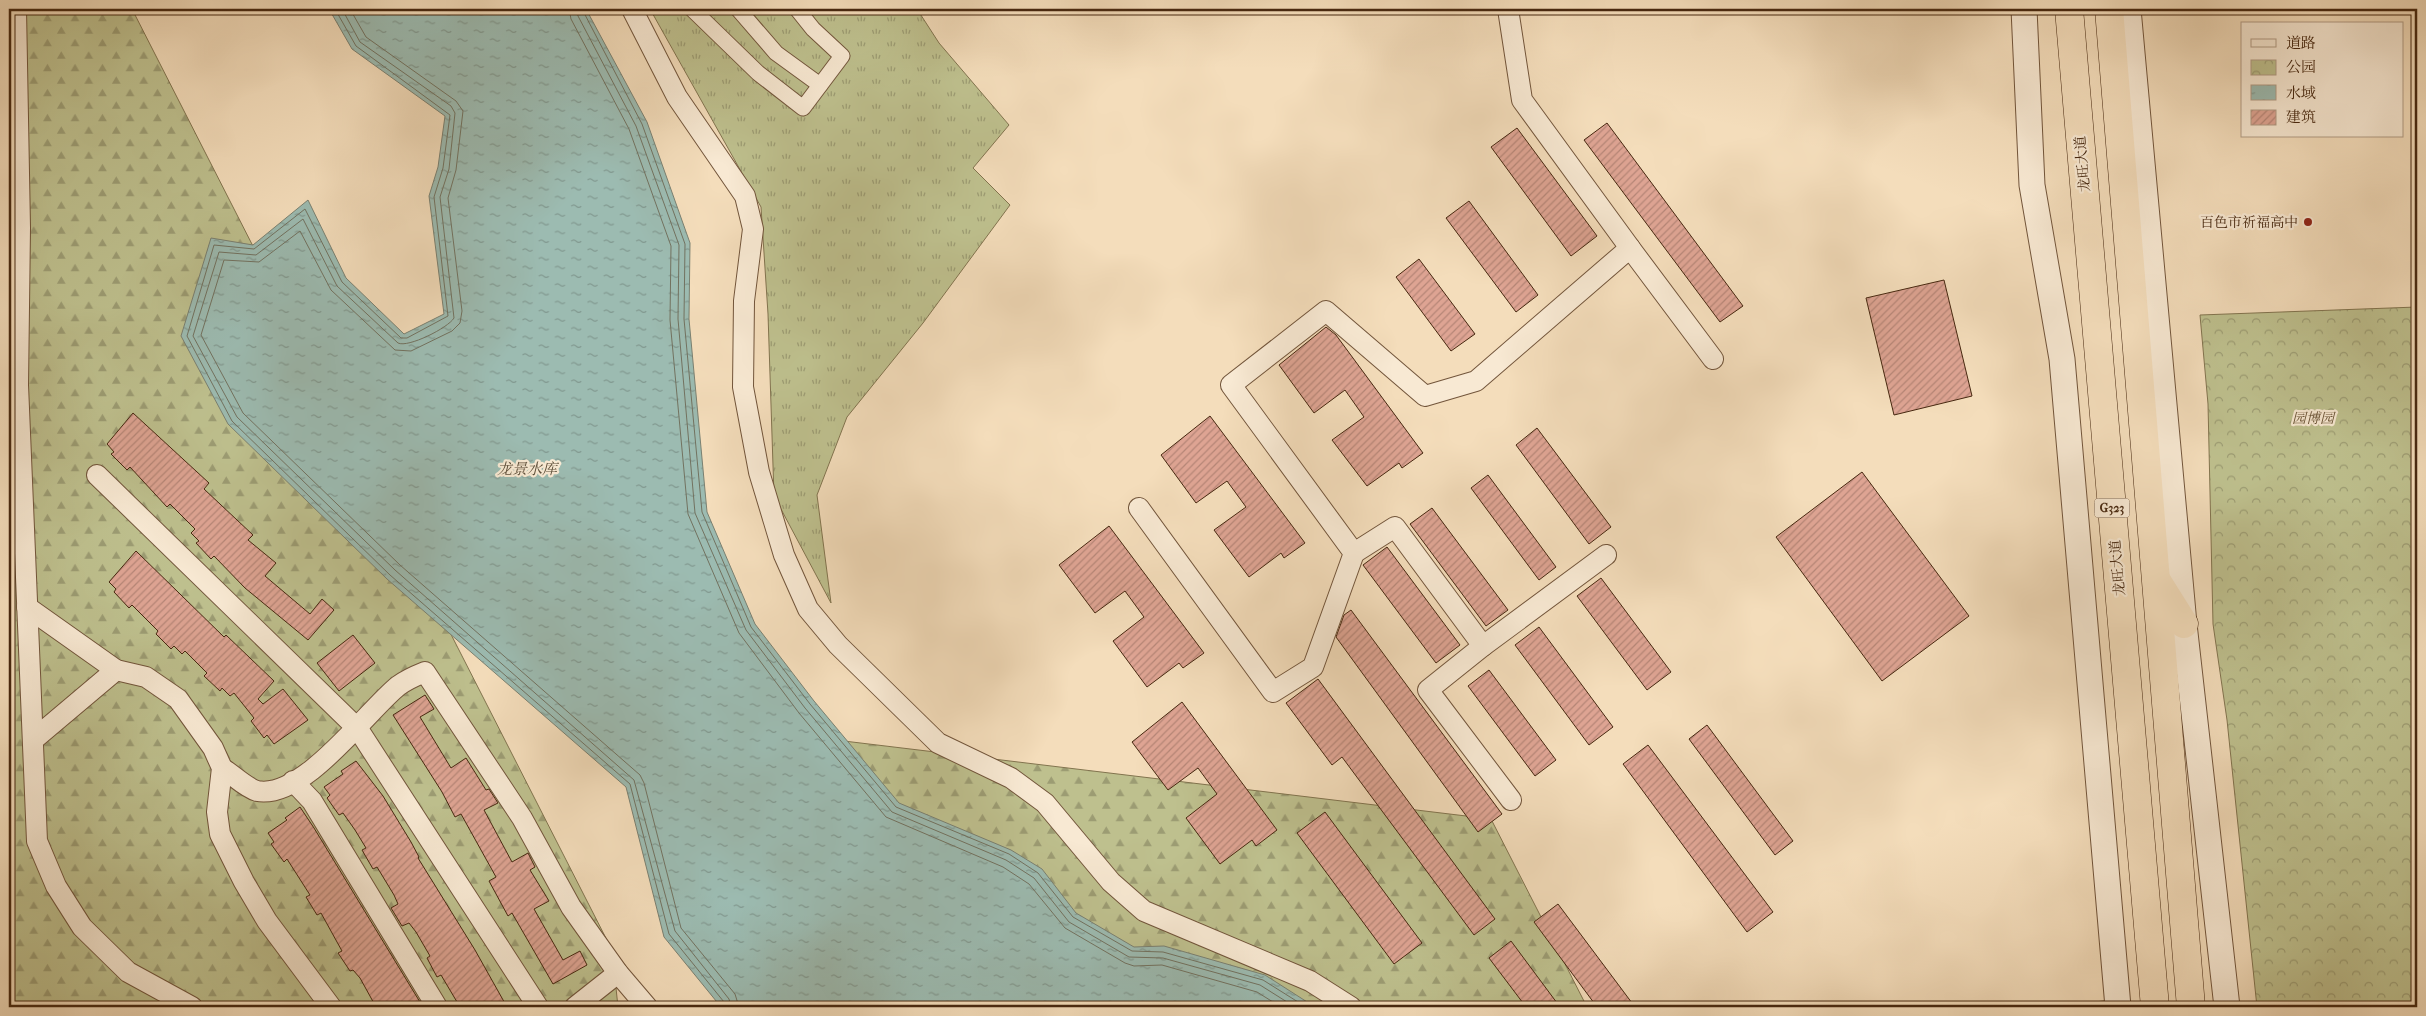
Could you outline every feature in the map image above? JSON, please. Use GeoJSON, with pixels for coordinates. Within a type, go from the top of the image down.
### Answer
{"type":"FeatureCollection","features":[{"type":"Feature","properties":{"kind":"highway","name":"龙旺大道"},"geometry":{"type":"LineString","coordinates":[[2069,9],[2155,1007]]}},
{"type":"Feature","properties":{"kind":"highway","name":"G323"},"geometry":{"type":"LineString","coordinates":[[2109,9],[2191,1007]]}},
{"type":"Feature","properties":{"kind":"highway"},"geometry":{"type":"LineString","coordinates":[[2155,578],[2184,624]]}},
{"type":"Feature","properties":{"kind":"street"},"geometry":{"type":"LineString","coordinates":[[16,9],[20,228],[18,385],[37,842],[56,886],[82,927],[128,972],[192,1007]]}},
{"type":"Feature","properties":{"kind":"street"},"geometry":{"type":"LineString","coordinates":[[632,9],[677,96],[745,196],[753,229],[744,301],[743,387],[759,472],[784,555],[808,609],[838,644],[938,743],[1011,778],[1045,804],[1111,882],[1144,911],[1310,981],[1351,1007]]}},
{"type":"Feature","properties":{"kind":"street"},"geometry":{"type":"LineString","coordinates":[[692,9],[758,73],[803,108],[842,56],[813,29],[796,9]]}},
{"type":"Feature","properties":{"kind":"street"},"geometry":{"type":"LineString","coordinates":[[738,9],[776,52],[820,85]]}},
{"type":"Feature","properties":{"kind":"street"},"geometry":{"type":"LineString","coordinates":[[1508,9],[1522,100],[1713,359]]}},
{"type":"Feature","properties":{"kind":"street"},"geometry":{"type":"LineString","coordinates":[[2024,9],[2032,185],[2062,360],[2118,1007]]}},
{"type":"Feature","properties":{"kind":"street"},"geometry":{"type":"LineString","coordinates":[[2128,9],[2184,624],[2227,1007]]}},
{"type":"Feature","properties":{"kind":"street"},"geometry":{"type":"LineString","coordinates":[[758,73],[776,52]]}},
{"type":"Feature","properties":{"kind":"street"},"geometry":{"type":"LineString","coordinates":[[1354,553],[1231,385],[1326,311],[1426,396],[1476,381],[1630,248]]}},
{"type":"Feature","properties":{"kind":"street"},"geometry":{"type":"LineString","coordinates":[[97,475],[358,729],[538,1007]]}},
{"type":"Feature","properties":{"kind":"street"},"geometry":{"type":"LineString","coordinates":[[1139,508],[1273,692],[1313,667],[1354,553],[1395,527],[1483,646]]}},
{"type":"Feature","properties":{"kind":"street"},"geometry":{"type":"LineString","coordinates":[[1511,800],[1428,690],[1483,646],[1606,555]]}},
{"type":"Feature","properties":{"kind":"street"},"geometry":{"type":"LineString","coordinates":[[27,607],[116,670],[146,677],[178,698],[213,748],[222,768],[217,812],[220,834],[244,882],[267,921],[331,1007]]}},
{"type":"Feature","properties":{"kind":"street"},"geometry":{"type":"LineString","coordinates":[[33,740],[116,670]]}},
{"type":"Feature","properties":{"kind":"street"},"geometry":{"type":"LineString","coordinates":[[222,768],[255,790],[269,792],[293,781],[316,766],[358,729],[397,687],[409,678],[425,672],[522,818],[571,907],[618,973],[647,1007]]}},
{"type":"Feature","properties":{"kind":"street"},"geometry":{"type":"LineString","coordinates":[[293,781],[312,801],[437,1007]]}},
{"type":"Feature","properties":{"kind":"street"},"geometry":{"type":"LineString","coordinates":[[574,1007],[618,973]]}},
{"type":"Feature","properties":{"kind":"green space"},"geometry":{"type":"Polygon","coordinates":[[[9,9],[132,9],[612,950],[618,1007],[9,1007],[9,9]]]}},
{"type":"Feature","properties":{"kind":"green space"},"geometry":{"type":"Polygon","coordinates":[[[650,9],[917,9],[939,43],[1009,125],[973,168],[1010,205],[923,323],[847,417],[817,495],[831,603],[774,496],[768,314],[761,207],[650,9]]]}},
{"type":"Feature","properties":{"kind":"green space","name":"园博园"},"geometry":{"type":"Polygon","coordinates":[[[2417,307],[2417,1007],[2257,1007],[2227,720],[2213,624],[2208,404],[2200,315],[2417,307]]]}},
{"type":"Feature","properties":{"kind":"green space"},"geometry":{"type":"Polygon","coordinates":[[[819,738],[1491,819],[1587,1007],[881,1007],[819,738]]]}},
{"type":"Feature","properties":{"kind":"green space"},"geometry":{"type":"Polygon","coordinates":[[[2110,1000],[2111,1007],[2058,1007],[2110,1000]]]}},
{"type":"Feature","properties":{"kind":"water","name":"龙景水库"},"geometry":{"type":"Polygon","coordinates":[[[329,9],[586,9],[647,122],[690,243],[689,319],[707,512],[755,624],[814,701],[899,803],[1011,850],[1042,869],[1076,913],[1134,947],[1164,946],[1265,975],[1315,1007],[721,1007],[664,937],[626,787],[387,579],[228,424],[181,336],[211,238],[253,245],[308,200],[346,278],[404,334],[444,314],[429,196],[438,167],[445,116],[352,49],[329,9]]]}},
{"type":"Feature","properties":{"kind":"building"},"geometry":{"type":"Polygon","coordinates":[[[1607,123],[1743,306],[1720,322],[1584,140],[1607,123]]]}},
{"type":"Feature","properties":{"kind":"building"},"geometry":{"type":"Polygon","coordinates":[[[1517,128],[1597,236],[1571,256],[1491,147],[1517,128]]]}},
{"type":"Feature","properties":{"kind":"building"},"geometry":{"type":"Polygon","coordinates":[[[1469,201],[1538,295],[1516,312],[1446,218],[1469,201]]]}},
{"type":"Feature","properties":{"kind":"building"},"geometry":{"type":"Polygon","coordinates":[[[1419,259],[1475,334],[1451,351],[1396,277],[1419,259]]]}},
{"type":"Feature","properties":{"kind":"building"},"geometry":{"type":"Polygon","coordinates":[[[1944,280],[1972,396],[1894,415],[1866,298],[1944,280]]]}},
{"type":"Feature","properties":{"kind":"building"},"geometry":{"type":"Polygon","coordinates":[[[1326,327],[1336,335],[1423,453],[1402,468],[1399,463],[1367,486],[1332,440],[1364,417],[1345,390],[1314,413],[1279,365],[1326,327]]]}},
{"type":"Feature","properties":{"kind":"building"},"geometry":{"type":"Polygon","coordinates":[[[133,413],[209,483],[204,489],[253,535],[248,540],[276,563],[265,576],[310,614],[322,599],[334,610],[308,640],[245,588],[214,556],[211,559],[196,543],[199,541],[191,533],[195,529],[170,504],[167,507],[130,467],[127,470],[111,454],[114,452],[107,444],[133,413]]]}},
{"type":"Feature","properties":{"kind":"building"},"geometry":{"type":"Polygon","coordinates":[[[1210,416],[1305,543],[1284,558],[1281,553],[1249,577],[1214,530],[1246,507],[1227,481],[1196,503],[1161,455],[1210,416]]]}},
{"type":"Feature","properties":{"kind":"building"},"geometry":{"type":"Polygon","coordinates":[[[1537,428],[1611,527],[1589,544],[1516,445],[1537,428]]]}},
{"type":"Feature","properties":{"kind":"building"},"geometry":{"type":"Polygon","coordinates":[[[1862,472],[1969,616],[1882,681],[1776,537],[1862,472]]]}},
{"type":"Feature","properties":{"kind":"building"},"geometry":{"type":"Polygon","coordinates":[[[1488,475],[1556,567],[1539,580],[1471,488],[1488,475]]]}},
{"type":"Feature","properties":{"kind":"building"},"geometry":{"type":"Polygon","coordinates":[[[1432,508],[1508,610],[1486,626],[1410,524],[1432,508]]]}},
{"type":"Feature","properties":{"kind":"building"},"geometry":{"type":"Polygon","coordinates":[[[1109,526],[1204,653],[1183,668],[1179,663],[1147,687],[1113,641],[1144,617],[1125,591],[1095,613],[1059,565],[1109,526]]]}},
{"type":"Feature","properties":{"kind":"building"},"geometry":{"type":"Polygon","coordinates":[[[1387,547],[1460,645],[1436,663],[1363,565],[1387,547]]]}},
{"type":"Feature","properties":{"kind":"building"},"geometry":{"type":"Polygon","coordinates":[[[136,551],[224,637],[226,635],[274,681],[258,699],[263,704],[283,689],[308,720],[274,744],[267,735],[264,738],[251,721],[254,718],[234,693],[230,696],[222,688],[220,691],[204,676],[207,673],[185,651],[182,654],[174,646],[171,649],[156,634],[158,631],[132,605],[129,608],[114,592],[116,589],[109,582],[136,551]]]}},
{"type":"Feature","properties":{"kind":"building"},"geometry":{"type":"Polygon","coordinates":[[[1601,578],[1671,672],[1647,690],[1577,596],[1601,578]]]}},
{"type":"Feature","properties":{"kind":"building"},"geometry":{"type":"Polygon","coordinates":[[[1351,610],[1502,814],[1478,832],[1336,637],[1344,615],[1351,610]]]}},
{"type":"Feature","properties":{"kind":"building"},"geometry":{"type":"Polygon","coordinates":[[[1539,627],[1613,727],[1589,745],[1515,645],[1539,627]]]}},
{"type":"Feature","properties":{"kind":"building"},"geometry":{"type":"Polygon","coordinates":[[[353,635],[375,663],[339,691],[317,663],[353,635]]]}},
{"type":"Feature","properties":{"kind":"building"},"geometry":{"type":"Polygon","coordinates":[[[1489,670],[1556,760],[1535,776],[1468,686],[1489,670]]]}},
{"type":"Feature","properties":{"kind":"building"},"geometry":{"type":"Polygon","coordinates":[[[1318,679],[1495,919],[1474,935],[1342,757],[1332,765],[1286,703],[1318,679]]]}},
{"type":"Feature","properties":{"kind":"building"},"geometry":{"type":"Polygon","coordinates":[[[425,695],[434,709],[420,717],[451,768],[466,758],[486,790],[489,789],[498,803],[484,810],[512,862],[528,853],[535,867],[530,870],[549,901],[534,909],[563,960],[580,951],[587,965],[553,984],[512,913],[508,916],[489,881],[496,877],[461,814],[455,817],[442,792],[393,715],[425,695]]]}},
{"type":"Feature","properties":{"kind":"building"},"geometry":{"type":"Polygon","coordinates":[[[1182,702],[1277,830],[1256,846],[1252,840],[1220,864],[1186,818],[1217,794],[1198,768],[1168,790],[1132,742],[1182,702]]]}},
{"type":"Feature","properties":{"kind":"building"},"geometry":{"type":"Polygon","coordinates":[[[1707,725],[1793,841],[1775,855],[1689,739],[1707,725]]]}},
{"type":"Feature","properties":{"kind":"building"},"geometry":{"type":"Polygon","coordinates":[[[1648,745],[1773,912],[1747,932],[1623,764],[1648,745]]]}},
{"type":"Feature","properties":{"kind":"building"},"geometry":{"type":"Polygon","coordinates":[[[356,761],[383,796],[507,1007],[460,1007],[441,975],[437,977],[427,958],[430,956],[416,932],[409,923],[402,926],[391,908],[398,904],[394,895],[377,867],[373,869],[362,850],[366,848],[355,830],[343,813],[339,815],[327,798],[330,795],[324,787],[343,774],[341,771],[356,761]]]}},
{"type":"Feature","properties":{"kind":"building"},"geometry":{"type":"Polygon","coordinates":[[[300,807],[423,1007],[376,1007],[360,978],[353,970],[350,971],[338,953],[342,951],[321,913],[317,915],[306,897],[310,895],[287,859],[284,862],[271,844],[274,842],[268,833],[287,820],[285,818],[300,807]]]}},
{"type":"Feature","properties":{"kind":"building"},"geometry":{"type":"Polygon","coordinates":[[[1325,812],[1422,943],[1394,964],[1297,833],[1325,812]]]}},
{"type":"Feature","properties":{"kind":"building"},"geometry":{"type":"Polygon","coordinates":[[[1558,904],[1635,1007],[1597,1007],[1534,922],[1558,904]]]}},
{"type":"Feature","properties":{"kind":"building"},"geometry":{"type":"Polygon","coordinates":[[[1511,941],[1560,1007],[1526,1007],[1489,958],[1511,941]]]}},
{"type":"Feature","properties":{"kind":"place","name":"百色市祈福高中"},"geometry":{"type":"Point","coordinates":[2308,222]}}]}
